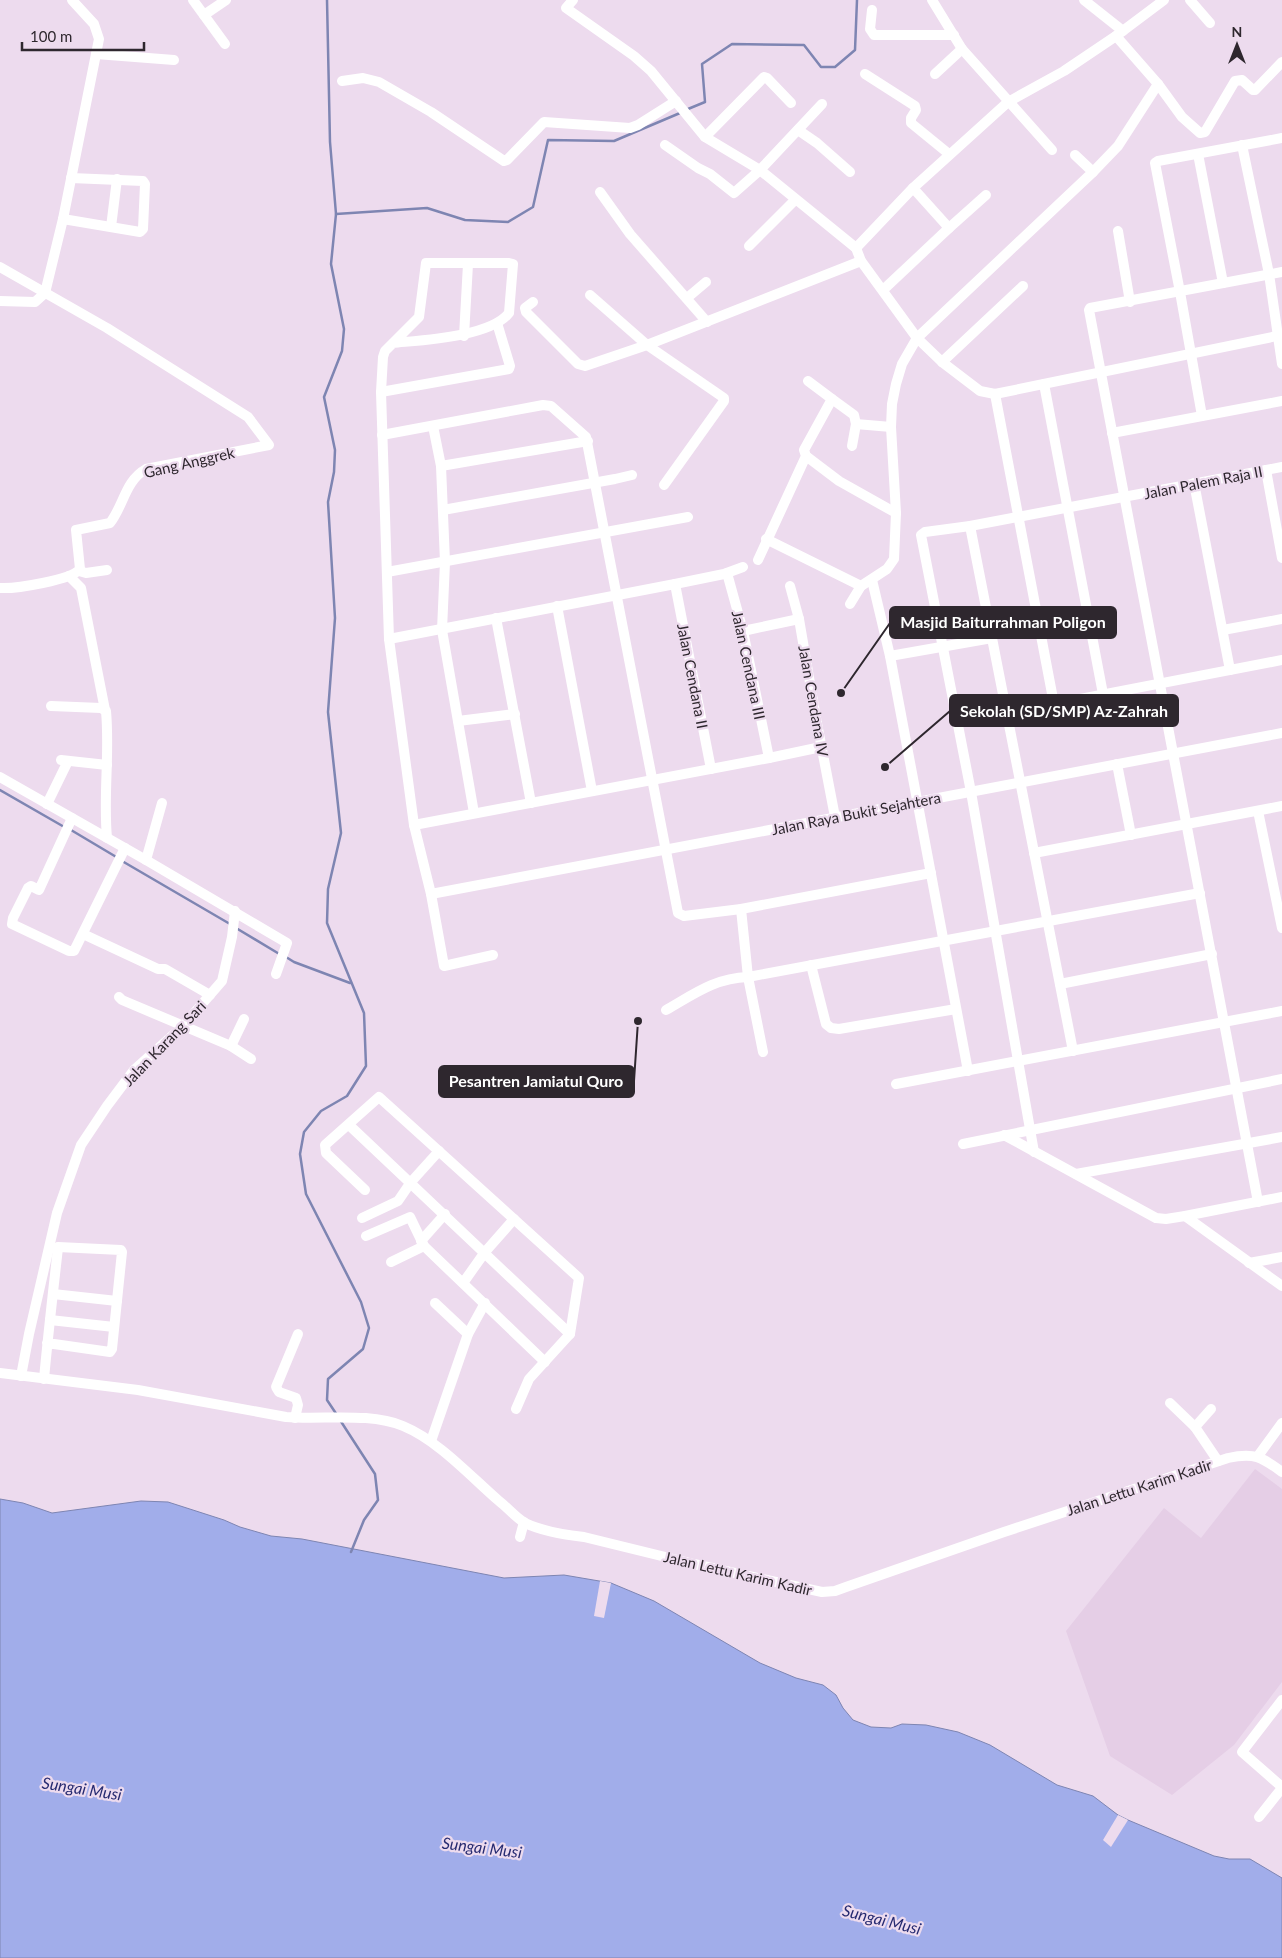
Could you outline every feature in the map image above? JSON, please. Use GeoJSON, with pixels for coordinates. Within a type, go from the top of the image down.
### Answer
{"type":"FeatureCollection","features":[{"type":"Feature","properties":{"kind":"street"},"geometry":{"type":"LineString","coordinates":[[0,301],[35,302],[45,293],[63,218],[99,39],[98,31],[94,24],[72,0]]}},
{"type":"Feature","properties":{"kind":"street"},"geometry":{"type":"LineString","coordinates":[[193,0],[225,44]]}},
{"type":"Feature","properties":{"kind":"street"},"geometry":{"type":"LineString","coordinates":[[204,15],[226,0]]}},
{"type":"Feature","properties":{"kind":"street"},"geometry":{"type":"LineString","coordinates":[[573,0],[566,8],[634,56],[651,71],[705,137],[760,170],[856,248],[861,261],[917,338],[942,362],[980,391],[995,394],[1279,335]]}},
{"type":"Feature","properties":{"kind":"street"},"geometry":{"type":"LineString","coordinates":[[932,0],[962,49],[1052,150]]}},
{"type":"Feature","properties":{"kind":"street"},"geometry":{"type":"LineString","coordinates":[[1084,0],[1119,34],[1182,117],[1198,132],[1205,132],[1235,81],[1242,80],[1255,90],[1282,62]]}},
{"type":"Feature","properties":{"kind":"street"},"geometry":{"type":"LineString","coordinates":[[856,248],[913,188],[1008,102],[1064,71],[1119,34],[1164,0]]}},
{"type":"Feature","properties":{"kind":"street"},"geometry":{"type":"LineString","coordinates":[[1190,0],[1210,23]]}},
{"type":"Feature","properties":{"kind":"street"},"geometry":{"type":"LineString","coordinates":[[872,10],[870,29],[874,35],[954,35]]}},
{"type":"Feature","properties":{"kind":"street"},"geometry":{"type":"LineString","coordinates":[[935,74],[962,49]]}},
{"type":"Feature","properties":{"kind":"street"},"geometry":{"type":"LineString","coordinates":[[96,54],[174,60]]}},
{"type":"Feature","properties":{"kind":"street"},"geometry":{"type":"LineString","coordinates":[[865,74],[915,106],[916,110],[910,118],[911,123],[949,154]]}},
{"type":"Feature","properties":{"kind":"street"},"geometry":{"type":"LineString","coordinates":[[705,137],[764,76],[791,103]]}},
{"type":"Feature","properties":{"kind":"street"},"geometry":{"type":"LineString","coordinates":[[342,81],[363,78],[379,82],[431,112],[504,161],[544,122],[630,128],[678,104]]}},
{"type":"Feature","properties":{"kind":"street"},"geometry":{"type":"LineString","coordinates":[[850,604],[861,586],[888,570],[894,559],[896,513],[891,427],[896,384],[902,364],[917,338],[1093,172],[1118,146],[1158,84]]}},
{"type":"Feature","properties":{"kind":"street"},"geometry":{"type":"LineString","coordinates":[[666,146],[710,174],[734,193],[760,170],[822,104]]}},
{"type":"Feature","properties":{"kind":"street"},"geometry":{"type":"LineString","coordinates":[[798,130],[818,143],[850,172]]}},
{"type":"Feature","properties":{"kind":"street"},"geometry":{"type":"LineString","coordinates":[[1202,416],[1180,292],[1154,164],[1158,161],[1282,138]]}},
{"type":"Feature","properties":{"kind":"street"},"geometry":{"type":"LineString","coordinates":[[1242,145],[1269,274],[1282,364]]}},
{"type":"Feature","properties":{"kind":"street"},"geometry":{"type":"LineString","coordinates":[[1198,154],[1223,283]]}},
{"type":"Feature","properties":{"kind":"street"},"geometry":{"type":"LineString","coordinates":[[1075,155],[1093,172]]}},
{"type":"Feature","properties":{"kind":"street"},"geometry":{"type":"LineString","coordinates":[[63,218],[140,232],[144,229],[145,184],[141,180],[71,178]]}},
{"type":"Feature","properties":{"kind":"street"},"geometry":{"type":"LineString","coordinates":[[111,227],[117,179]]}},
{"type":"Feature","properties":{"kind":"street"},"geometry":{"type":"LineString","coordinates":[[913,188],[949,228]]}},
{"type":"Feature","properties":{"kind":"street"},"geometry":{"type":"LineString","coordinates":[[600,192],[630,234],[707,322]]}},
{"type":"Feature","properties":{"kind":"street"},"geometry":{"type":"LineString","coordinates":[[883,290],[986,195]]}},
{"type":"Feature","properties":{"kind":"street"},"geometry":{"type":"LineString","coordinates":[[748,246],[796,200]]}},
{"type":"Feature","properties":{"kind":"street"},"geometry":{"type":"LineString","coordinates":[[1118,230],[1130,302]]}},
{"type":"Feature","properties":{"kind":"street"},"geometry":{"type":"LineString","coordinates":[[533,302],[525,308],[526,312],[581,366],[647,345],[861,261]]}},
{"type":"Feature","properties":{"kind":"street"},"geometry":{"type":"LineString","coordinates":[[393,343],[464,336],[497,323],[509,313],[513,264],[426,263],[419,317],[385,350],[380,392],[389,639],[414,825],[431,894],[444,966],[493,955]]}},
{"type":"Feature","properties":{"kind":"street"},"geometry":{"type":"LineString","coordinates":[[464,336],[468,264]]}},
{"type":"Feature","properties":{"kind":"street"},"geometry":{"type":"LineString","coordinates":[[0,267],[45,293]]}},
{"type":"Feature","properties":{"kind":"street"},"geometry":{"type":"LineString","coordinates":[[1258,1202],[1174,753],[1100,373],[1090,308],[1282,272]]}},
{"type":"Feature","properties":{"kind":"street"},"geometry":{"type":"LineString","coordinates":[[687,298],[706,282]]}},
{"type":"Feature","properties":{"kind":"street"},"geometry":{"type":"LineString","coordinates":[[942,362],[1022,286]]}},
{"type":"Feature","properties":{"kind":"street","name":"Gang Anggrek"},"geometry":{"type":"LineString","coordinates":[[45,293],[107,328],[248,417],[269,445],[146,468],[137,474],[131,482],[112,520],[108,524],[76,530],[79,571]]}},
{"type":"Feature","properties":{"kind":"street"},"geometry":{"type":"LineString","coordinates":[[590,295],[647,345],[724,398],[724,401],[664,485]]}},
{"type":"Feature","properties":{"kind":"street"},"geometry":{"type":"LineString","coordinates":[[380,392],[509,369],[510,366],[497,323]]}},
{"type":"Feature","properties":{"kind":"street"},"geometry":{"type":"LineString","coordinates":[[808,381],[852,412],[856,419],[852,446]]}},
{"type":"Feature","properties":{"kind":"street"},"geometry":{"type":"LineString","coordinates":[[1044,384],[1103,694]]}},
{"type":"Feature","properties":{"kind":"street"},"geometry":{"type":"LineString","coordinates":[[995,394],[1054,704]]}},
{"type":"Feature","properties":{"kind":"street"},"geometry":{"type":"LineString","coordinates":[[832,399],[804,450],[806,456],[839,482],[896,513]]}},
{"type":"Feature","properties":{"kind":"street"},"geometry":{"type":"LineString","coordinates":[[1112,433],[1282,401]]}},
{"type":"Feature","properties":{"kind":"street"},"geometry":{"type":"LineString","coordinates":[[382,435],[543,405],[551,406],[584,434],[588,441],[678,913],[684,916],[741,909],[931,873]]}},
{"type":"Feature","properties":{"kind":"street"},"geometry":{"type":"LineString","coordinates":[[856,424],[891,427]]}},
{"type":"Feature","properties":{"kind":"street"},"geometry":{"type":"LineString","coordinates":[[433,426],[441,466],[445,562],[442,630],[474,813]]}},
{"type":"Feature","properties":{"kind":"street"},"geometry":{"type":"LineString","coordinates":[[441,466],[588,441]]}},
{"type":"Feature","properties":{"kind":"street"},"geometry":{"type":"LineString","coordinates":[[758,560],[766,539],[783,509],[806,456]]}},
{"type":"Feature","properties":{"kind":"street","name":"Jalan Palem Raja II"},"geometry":{"type":"LineString","coordinates":[[943,648],[921,535],[925,532],[970,526],[1282,467]]}},
{"type":"Feature","properties":{"kind":"street"},"geometry":{"type":"LineString","coordinates":[[1266,470],[1282,558]]}},
{"type":"Feature","properties":{"kind":"street"},"geometry":{"type":"LineString","coordinates":[[442,510],[632,475]]}},
{"type":"Feature","properties":{"kind":"street"},"geometry":{"type":"LineString","coordinates":[[1194,483],[1230,670]]}},
{"type":"Feature","properties":{"kind":"street"},"geometry":{"type":"LineString","coordinates":[[387,572],[605,534],[688,517]]}},
{"type":"Feature","properties":{"kind":"street"},"geometry":{"type":"LineString","coordinates":[[970,526],[1073,1050]]}},
{"type":"Feature","properties":{"kind":"street"},"geometry":{"type":"LineString","coordinates":[[766,539],[861,586]]}},
{"type":"Feature","properties":{"kind":"street"},"geometry":{"type":"LineString","coordinates":[[389,639],[675,584],[728,573],[743,567]]}},
{"type":"Feature","properties":{"kind":"street"},"geometry":{"type":"LineString","coordinates":[[0,588],[16,588],[69,576],[79,571],[86,573],[106,570]]}},
{"type":"Feature","properties":{"kind":"street","name":"Jalan Cendana III"},"geometry":{"type":"LineString","coordinates":[[728,573],[743,631],[769,758]]}},
{"type":"Feature","properties":{"kind":"street"},"geometry":{"type":"LineString","coordinates":[[69,576],[81,588],[105,710],[109,740],[105,814],[107,838]]}},
{"type":"Feature","properties":{"kind":"street"},"geometry":{"type":"LineString","coordinates":[[872,580],[890,656],[968,1070]]}},
{"type":"Feature","properties":{"kind":"street","name":"Jalan Cendana II"},"geometry":{"type":"LineString","coordinates":[[675,584],[711,769]]}},
{"type":"Feature","properties":{"kind":"street","name":"Jalan Cendana IV"},"geometry":{"type":"LineString","coordinates":[[790,586],[799,619],[835,817]]}},
{"type":"Feature","properties":{"kind":"street"},"geometry":{"type":"LineString","coordinates":[[557,606],[592,791]]}},
{"type":"Feature","properties":{"kind":"street"},"geometry":{"type":"LineString","coordinates":[[1039,627],[1089,613]]}},
{"type":"Feature","properties":{"kind":"street"},"geometry":{"type":"LineString","coordinates":[[496,618],[531,803]]}},
{"type":"Feature","properties":{"kind":"street"},"geometry":{"type":"LineString","coordinates":[[743,631],[799,619]]}},
{"type":"Feature","properties":{"kind":"street"},"geometry":{"type":"LineString","coordinates":[[1222,630],[1282,619]]}},
{"type":"Feature","properties":{"kind":"street"},"geometry":{"type":"LineString","coordinates":[[890,656],[992,638]]}},
{"type":"Feature","properties":{"kind":"street"},"geometry":{"type":"LineString","coordinates":[[943,648],[971,792],[1034,1152]]}},
{"type":"Feature","properties":{"kind":"street"},"geometry":{"type":"LineString","coordinates":[[1007,713],[1282,660]]}},
{"type":"Feature","properties":{"kind":"street"},"geometry":{"type":"LineString","coordinates":[[51,706],[101,708],[105,710]]}},
{"type":"Feature","properties":{"kind":"street"},"geometry":{"type":"LineString","coordinates":[[458,721],[515,714]]}},
{"type":"Feature","properties":{"kind":"street","name":"Jalan Raya Bukit Sejahtera"},"geometry":{"type":"LineString","coordinates":[[431,894],[1282,733]]}},
{"type":"Feature","properties":{"kind":"street"},"geometry":{"type":"LineString","coordinates":[[414,825],[821,747]]}},
{"type":"Feature","properties":{"kind":"street"},"geometry":{"type":"LineString","coordinates":[[47,804],[64,760],[108,765]]}},
{"type":"Feature","properties":{"kind":"street"},"geometry":{"type":"LineString","coordinates":[[1117,764],[1131,835]]}},
{"type":"Feature","properties":{"kind":"street"},"geometry":{"type":"LineString","coordinates":[[0,777],[71,820],[107,838],[124,851],[146,860],[235,915],[287,943],[276,974]]}},
{"type":"Feature","properties":{"kind":"street"},"geometry":{"type":"LineString","coordinates":[[146,860],[162,803]]}},
{"type":"Feature","properties":{"kind":"street"},"geometry":{"type":"LineString","coordinates":[[1034,853],[1282,806]]}},
{"type":"Feature","properties":{"kind":"street"},"geometry":{"type":"LineString","coordinates":[[1258,811],[1282,928]]}},
{"type":"Feature","properties":{"kind":"street"},"geometry":{"type":"LineString","coordinates":[[71,820],[40,890],[31,886],[28,888],[13,918],[12,924],[72,952],[83,934],[124,851]]}},
{"type":"Feature","properties":{"kind":"street"},"geometry":{"type":"LineString","coordinates":[[666,1010],[717,981],[734,977],[748,977],[1200,893]]}},
{"type":"Feature","properties":{"kind":"street"},"geometry":{"type":"LineString","coordinates":[[741,909],[748,977],[763,1052]]}},
{"type":"Feature","properties":{"kind":"street","name":"Jalan Karang Sari"},"geometry":{"type":"LineString","coordinates":[[21,1376],[57,1213],[81,1145],[134,1070],[182,1027],[224,978],[235,915]]}},
{"type":"Feature","properties":{"kind":"street"},"geometry":{"type":"LineString","coordinates":[[83,934],[158,969],[165,969],[210,995]]}},
{"type":"Feature","properties":{"kind":"street"},"geometry":{"type":"LineString","coordinates":[[1060,984],[1212,954]]}},
{"type":"Feature","properties":{"kind":"street"},"geometry":{"type":"LineString","coordinates":[[812,965],[826,1024],[831,1028],[840,1029],[956,1009]]}},
{"type":"Feature","properties":{"kind":"street"},"geometry":{"type":"LineString","coordinates":[[119,997],[182,1027],[230,1046],[251,1059]]}},
{"type":"Feature","properties":{"kind":"street"},"geometry":{"type":"LineString","coordinates":[[896,1084],[1282,1011]]}},
{"type":"Feature","properties":{"kind":"street"},"geometry":{"type":"LineString","coordinates":[[230,1046],[244,1019]]}},
{"type":"Feature","properties":{"kind":"street"},"geometry":{"type":"LineString","coordinates":[[962,1144],[1282,1079]]}},
{"type":"Feature","properties":{"kind":"street"},"geometry":{"type":"LineString","coordinates":[[365,1190],[324,1151],[325,1145],[379,1097],[580,1279],[570,1334],[525,1385],[516,1410]]}},
{"type":"Feature","properties":{"kind":"street"},"geometry":{"type":"LineString","coordinates":[[349,1124],[570,1334]]}},
{"type":"Feature","properties":{"kind":"street"},"geometry":{"type":"LineString","coordinates":[[1004,1135],[1156,1218],[1166,1219],[1185,1216],[1282,1198]]}},
{"type":"Feature","properties":{"kind":"street"},"geometry":{"type":"LineString","coordinates":[[1076,1174],[1282,1137]]}},
{"type":"Feature","properties":{"kind":"street"},"geometry":{"type":"LineString","coordinates":[[362,1218],[397,1202],[411,1182],[439,1151]]}},
{"type":"Feature","properties":{"kind":"street"},"geometry":{"type":"LineString","coordinates":[[390,1262],[423,1244],[445,1214]]}},
{"type":"Feature","properties":{"kind":"street"},"geometry":{"type":"LineString","coordinates":[[1185,1216],[1282,1285]]}},
{"type":"Feature","properties":{"kind":"street"},"geometry":{"type":"LineString","coordinates":[[366,1236],[409,1217],[423,1244],[545,1362]]}},
{"type":"Feature","properties":{"kind":"street"},"geometry":{"type":"LineString","coordinates":[[463,1283],[485,1252],[514,1219]]}},
{"type":"Feature","properties":{"kind":"street"},"geometry":{"type":"LineString","coordinates":[[44,1379],[47,1344],[58,1248],[60,1246],[120,1250],[122,1252],[112,1349],[108,1353],[47,1344]]}},
{"type":"Feature","properties":{"kind":"street"},"geometry":{"type":"LineString","coordinates":[[1249,1263],[1282,1256]]}},
{"type":"Feature","properties":{"kind":"street"},"geometry":{"type":"LineString","coordinates":[[53,1294],[117,1301]]}},
{"type":"Feature","properties":{"kind":"street"},"geometry":{"type":"LineString","coordinates":[[435,1304],[468,1334]]}},
{"type":"Feature","properties":{"kind":"street"},"geometry":{"type":"LineString","coordinates":[[431,1441],[468,1334],[485,1304]]}},
{"type":"Feature","properties":{"kind":"street"},"geometry":{"type":"LineString","coordinates":[[50,1320],[114,1327]]}},
{"type":"Feature","properties":{"kind":"street"},"geometry":{"type":"LineString","coordinates":[[295,1418],[298,1405],[296,1398],[279,1392],[276,1387],[298,1334]]}},
{"type":"Feature","properties":{"kind":"street","name":"Jalan Lettu Karim Kadir"},"geometry":{"type":"LineString","coordinates":[[0,1373],[138,1390],[295,1418],[357,1418],[402,1426],[431,1441],[524,1522],[566,1535],[584,1537],[813,1591],[829,1592],[846,1587],[1218,1461],[1242,1454],[1258,1456]]}},
{"type":"Feature","properties":{"kind":"street"},"geometry":{"type":"LineString","coordinates":[[1170,1403],[1195,1427],[1218,1461]]}},
{"type":"Feature","properties":{"kind":"street"},"geometry":{"type":"LineString","coordinates":[[1195,1427],[1211,1409]]}},
{"type":"Feature","properties":{"kind":"street"},"geometry":{"type":"LineString","coordinates":[[1282,1423],[1258,1456],[1282,1472]]}},
{"type":"Feature","properties":{"kind":"street"},"geometry":{"type":"LineString","coordinates":[[520,1537],[524,1522]]}},
{"type":"Feature","properties":{"kind":"street"},"geometry":{"type":"LineString","coordinates":[[1259,1817],[1282,1788],[1242,1752],[1282,1700]]}},
{"type":"Feature","properties":{"kind":"shaded area"},"geometry":{"type":"Polygon","coordinates":[[[1255,1469],[1282,1489],[1282,1682],[1234,1745],[1172,1795],[1110,1756],[1066,1631],[1164,1508],[1201,1538],[1255,1469]]]}},
{"type":"Feature","properties":{"kind":"water","name":"Sungai Musi"},"geometry":{"type":"Polygon","coordinates":[[[0,1499],[23,1503],[52,1513],[141,1501],[168,1502],[271,1536],[302,1539],[504,1578],[564,1575],[611,1583],[654,1601],[760,1663],[796,1678],[823,1685],[836,1695],[843,1708],[853,1720],[871,1727],[891,1728],[902,1724],[926,1725],[958,1732],[990,1745],[1057,1785],[1093,1796],[1118,1815],[1128,1820],[1214,1856],[1229,1859],[1250,1859],[1282,1878],[1282,1958],[0,1958],[0,1499]]]}},
{"type":"Feature","properties":{"kind":"pier"},"geometry":{"type":"Polygon","coordinates":[[[600,1581],[611,1583],[604,1618],[594,1616],[600,1581]]]}},
{"type":"Feature","properties":{"kind":"pier"},"geometry":{"type":"Polygon","coordinates":[[[1118,1815],[1128,1820],[1111,1847],[1103,1840],[1118,1815]]]}},
{"type":"Feature","properties":{"kind":"waterway"},"geometry":{"type":"LineString","coordinates":[[327,0],[330,142],[336,214],[331,264],[344,329],[342,351],[324,397],[335,450],[334,472],[328,502],[335,618],[328,712],[341,833],[328,889],[327,923],[364,1013],[366,1066],[347,1096],[321,1111],[304,1132],[300,1154],[306,1194],[361,1302],[369,1328],[363,1349],[328,1379],[327,1400],[337,1415]]}},
{"type":"Feature","properties":{"kind":"waterway"},"geometry":{"type":"LineString","coordinates":[[688,109],[705,102],[702,64],[732,44],[804,45],[821,67],[835,67],[855,50],[857,0]]}},
{"type":"Feature","properties":{"kind":"waterway"},"geometry":{"type":"LineString","coordinates":[[336,214],[427,208],[465,220],[508,222],[533,207],[548,140],[614,141],[680,113]]}},
{"type":"Feature","properties":{"kind":"waterway"},"geometry":{"type":"LineString","coordinates":[[0,790],[66,828]]}},
{"type":"Feature","properties":{"kind":"waterway"},"geometry":{"type":"LineString","coordinates":[[71,830],[118,858]]}},
{"type":"Feature","properties":{"kind":"waterway"},"geometry":{"type":"LineString","coordinates":[[122,861],[230,924]]}},
{"type":"Feature","properties":{"kind":"waterway"},"geometry":{"type":"LineString","coordinates":[[236,928],[281,955]]}},
{"type":"Feature","properties":{"kind":"waterway"},"geometry":{"type":"LineString","coordinates":[[286,957],[294,962],[350,983]]}},
{"type":"Feature","properties":{"kind":"waterway"},"geometry":{"type":"LineString","coordinates":[[340,1420],[375,1474],[378,1500],[364,1520],[351,1552]]}},
{"type":"Feature","properties":{"kind":"place","name":"Masjid Baiturrahman Poligon"},"geometry":{"type":"Point","coordinates":[841,693]}},
{"type":"Feature","properties":{"kind":"place","name":"Sekolah (SD/SMP) Az-Zahrah"},"geometry":{"type":"Point","coordinates":[885,767]}},
{"type":"Feature","properties":{"kind":"place","name":"Pesantren Jamiatul Quro"},"geometry":{"type":"Point","coordinates":[638,1021]}}]}
